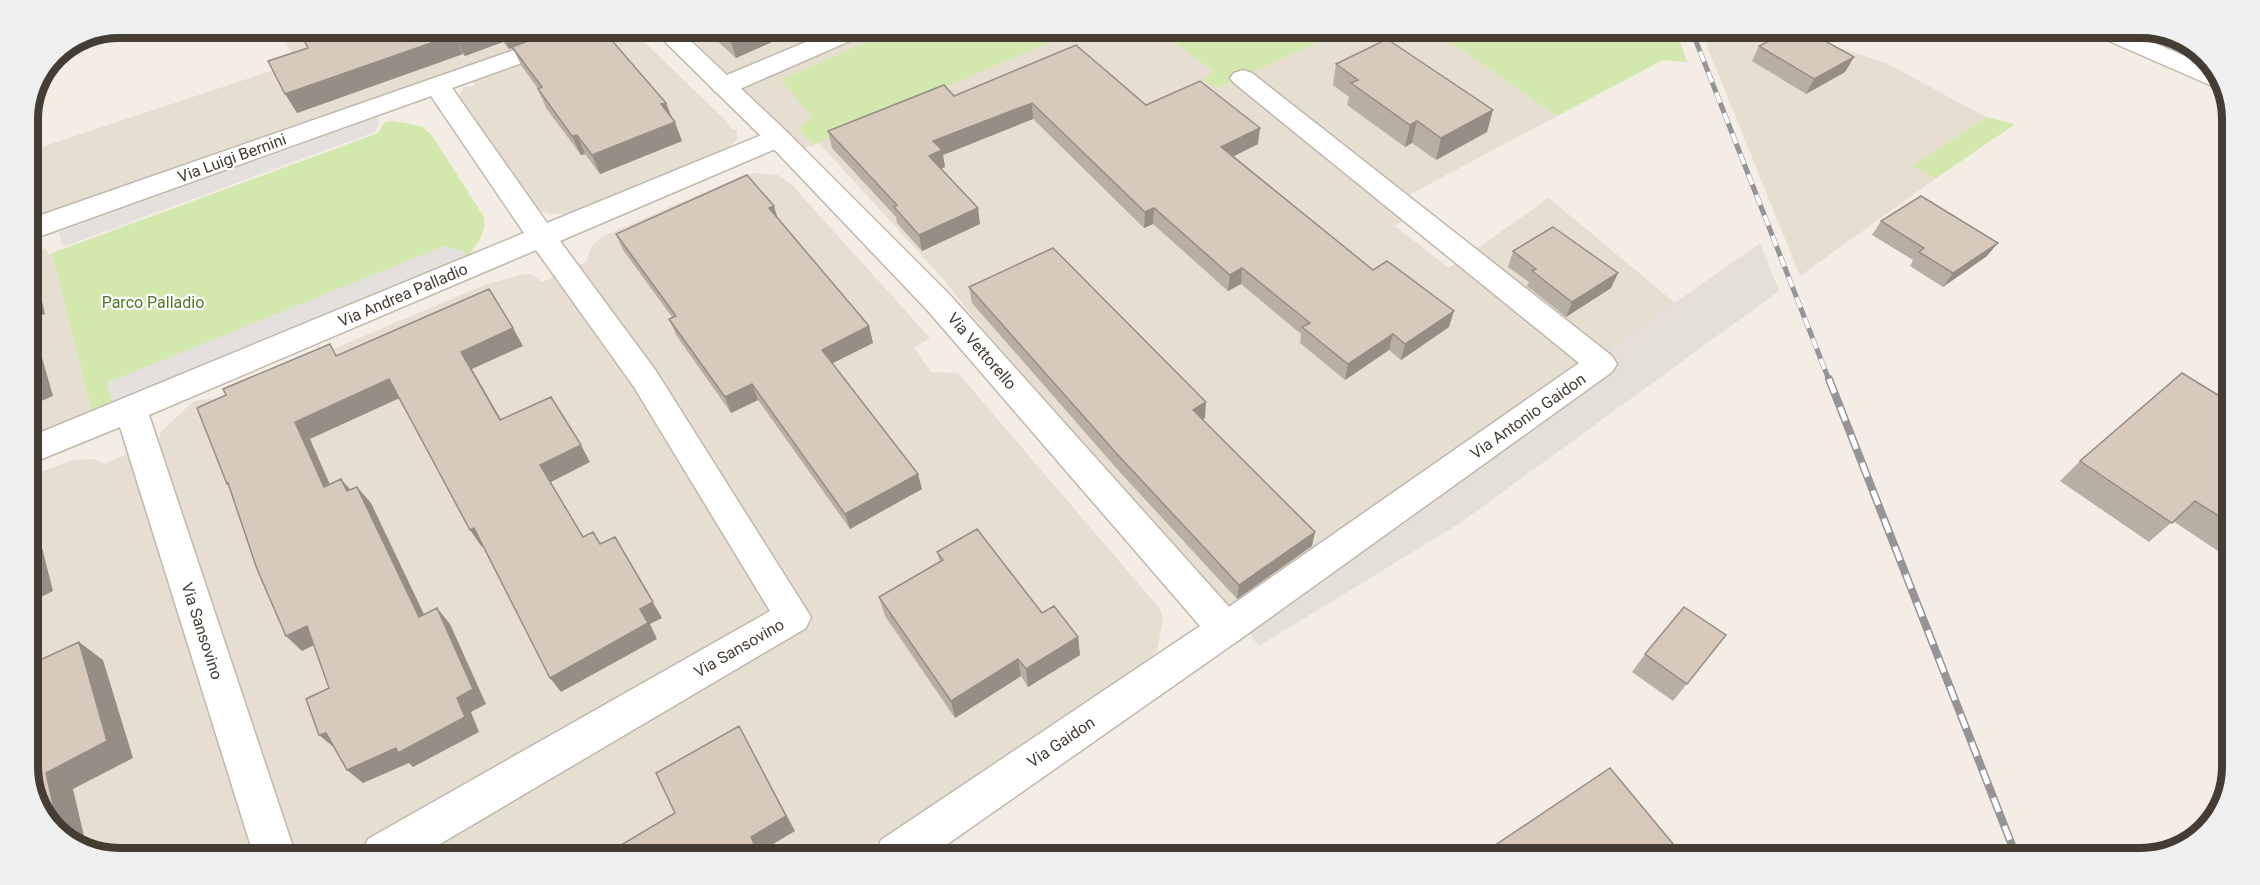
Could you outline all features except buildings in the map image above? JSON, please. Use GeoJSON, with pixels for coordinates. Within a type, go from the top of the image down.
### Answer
{"type":"FeatureCollection","features":[{"type":"Feature","properties":{"kind":"street","name":"Via Luigi Bernini"},"geometry":{"type":"LineString","coordinates":[[38,227],[567,38]]}},
{"type":"Feature","properties":{"kind":"street","name":"Via Vettorello"},"geometry":{"type":"LineString","coordinates":[[674,38],[778,138],[939,303],[1226,628]]}},
{"type":"Feature","properties":{"kind":"street"},"geometry":{"type":"LineString","coordinates":[[724,86],[836,38]]}},
{"type":"Feature","properties":{"kind":"street"},"geometry":{"type":"LineString","coordinates":[[2123,38],[2211,77]]}},
{"type":"Feature","properties":{"kind":"street","name":"Via Antonio Gaidon"},"geometry":{"type":"LineString","coordinates":[[1226,628],[1601,364],[1243,78]]}},
{"type":"Feature","properties":{"kind":"street"},"geometry":{"type":"LineString","coordinates":[[437,86],[542,236]]}},
{"type":"Feature","properties":{"kind":"street","name":"Via Andrea Palladio"},"geometry":{"type":"LineString","coordinates":[[38,447],[778,138]]}},
{"type":"Feature","properties":{"kind":"street","name":"Via Sansovino"},"geometry":{"type":"LineString","coordinates":[[394,848],[793,617],[645,379],[542,236]]}},
{"type":"Feature","properties":{"kind":"street","name":"Via Sansovino"},"geometry":{"type":"LineString","coordinates":[[131,409],[272,848]]}},
{"type":"Feature","properties":{"kind":"street","name":"Via Gaidon"},"geometry":{"type":"LineString","coordinates":[[906,848],[1226,628]]}},
{"type":"Feature","properties":{"kind":"shaded area"},"geometry":{"type":"Polygon","coordinates":[[[285,38],[640,38],[726,121],[730,128],[737,130],[737,139],[726,150],[573,214],[548,214],[528,205],[459,96],[464,87],[475,86],[465,68],[38,219],[38,148],[295,63],[285,38]]]}},
{"type":"Feature","properties":{"kind":"shaded area"},"geometry":{"type":"Polygon","coordinates":[[[691,38],[876,38],[782,80],[811,116],[1059,38],[1170,38],[1214,71],[1218,88],[1327,38],[1445,38],[1557,116],[1403,198],[1421,212],[1395,226],[1449,268],[1549,198],[1675,303],[1232,615],[968,311],[945,281],[819,143],[802,149],[691,38]]]}},
{"type":"Feature","properties":{"kind":"shaded area"},"geometry":{"type":"Polygon","coordinates":[[[1704,38],[1809,38],[1886,63],[1986,117],[1914,166],[1935,179],[1800,276],[1704,38]]]}},
{"type":"Feature","properties":{"kind":"shaded area"},"geometry":{"type":"Polygon","coordinates":[[[2123,38],[2152,38],[2168,42],[2187,51],[2211,77],[2123,38]]]}},
{"type":"Feature","properties":{"kind":"shaded area"},"geometry":{"type":"Polygon","coordinates":[[[377,117],[380,122],[375,132],[63,247],[59,232],[377,117]]]}},
{"type":"Feature","properties":{"kind":"shaded area"},"geometry":{"type":"Polygon","coordinates":[[[754,173],[778,175],[791,184],[930,338],[914,348],[931,372],[958,373],[1160,609],[1163,618],[1157,651],[1144,665],[869,848],[118,848],[92,843],[61,824],[48,807],[42,793],[38,772],[38,473],[73,460],[95,459],[104,464],[159,440],[160,433],[194,401],[218,398],[484,285],[525,274],[531,274],[542,282],[586,262],[591,247],[601,237],[744,175],[754,173]]]}},
{"type":"Feature","properties":{"kind":"shaded area"},"geometry":{"type":"Polygon","coordinates":[[[1760,243],[1779,291],[1460,523],[1259,646],[1232,615],[1760,243]]]}},
{"type":"Feature","properties":{"kind":"shaded area"},"geometry":{"type":"Polygon","coordinates":[[[444,246],[463,251],[466,255],[113,402],[106,383],[444,246]]]}},
{"type":"Feature","properties":{"kind":"shaded area"},"geometry":{"type":"Polygon","coordinates":[[[46,248],[48,254],[52,253],[93,416],[38,439],[38,251],[46,248]]]}},
{"type":"Feature","properties":{"kind":"green space"},"geometry":{"type":"Polygon","coordinates":[[[876,38],[1059,38],[814,144],[799,130],[811,116],[781,80],[876,38]]]}},
{"type":"Feature","properties":{"kind":"green space"},"geometry":{"type":"Polygon","coordinates":[[[1170,38],[1327,38],[1218,88],[1202,80],[1213,71],[1170,38]]]}},
{"type":"Feature","properties":{"kind":"green space"},"geometry":{"type":"Polygon","coordinates":[[[1445,38],[1678,38],[1687,62],[1663,60],[1557,116],[1445,38]]]}},
{"type":"Feature","properties":{"kind":"green space"},"geometry":{"type":"Polygon","coordinates":[[[1986,117],[2015,124],[1935,179],[1913,166],[1986,117]]]}},
{"type":"Feature","properties":{"kind":"green space","name":"Parco Palladio"},"geometry":{"type":"Polygon","coordinates":[[[393,121],[421,126],[431,134],[484,217],[482,235],[465,260],[93,416],[52,253],[378,133],[384,123],[393,121]]]}},
{"type":"Feature","properties":{"kind":"railway"},"geometry":{"type":"LineString","coordinates":[[1695,38],[1829,380]]}},
{"type":"Feature","properties":{"kind":"railway"},"geometry":{"type":"LineString","coordinates":[[1829,379],[2013,848]]}}]}
